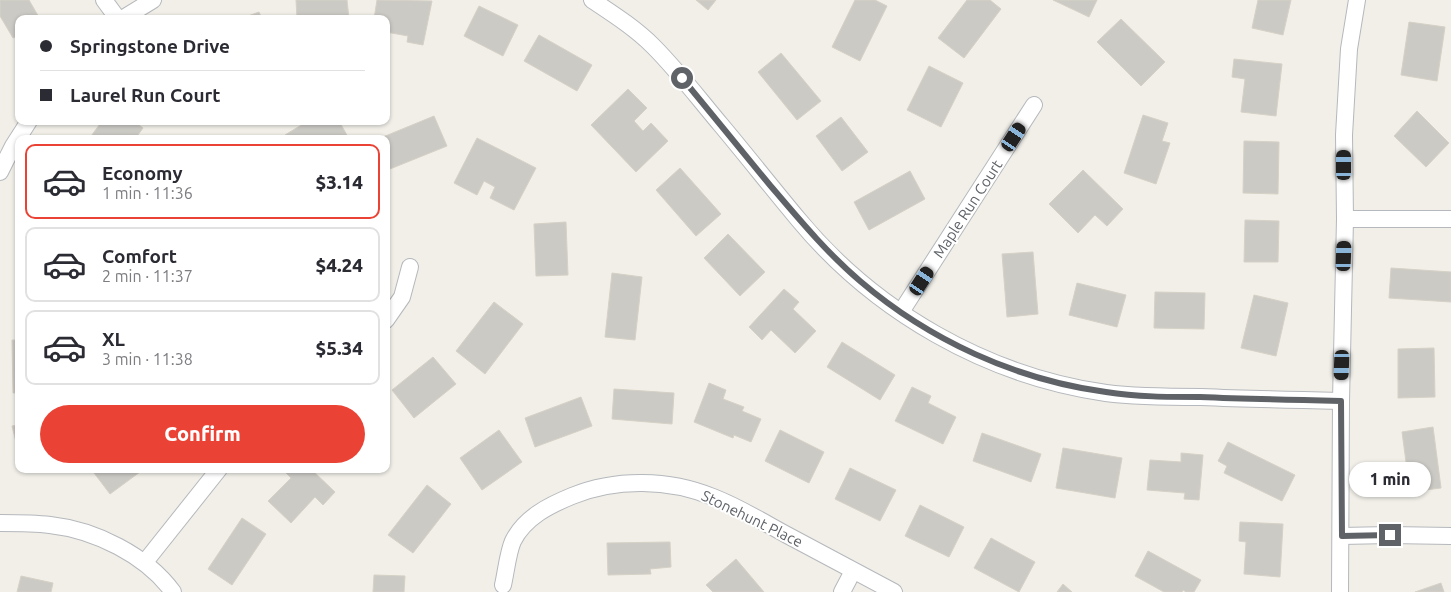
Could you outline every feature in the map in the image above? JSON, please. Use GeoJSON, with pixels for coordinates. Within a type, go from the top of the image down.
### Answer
{"type":"FeatureCollection","features":[{"type":"Feature","properties":{"kind":"street"},"geometry":{"type":"LineString","coordinates":[[104,0],[115,15]]}},
{"type":"Feature","properties":{"kind":"street"},"geometry":{"type":"LineString","coordinates":[[129,15],[153,0]]}},
{"type":"Feature","properties":{"kind":"street"},"geometry":{"type":"LineString","coordinates":[[592,0],[612,13],[652,46],[682,78],[806,228],[858,280],[920,325],[976,355],[1019,372],[1067,386],[1108,393],[1145,396],[1341,401]]}},
{"type":"Feature","properties":{"kind":"street"},"geometry":{"type":"LineString","coordinates":[[1340,592],[1342,536],[1341,401],[1345,219],[1344,135],[1349,49],[1357,0]]}},
{"type":"Feature","properties":{"kind":"street","name":"Maple Run Court"},"geometry":{"type":"LineString","coordinates":[[901,312],[1034,105]]}},
{"type":"Feature","properties":{"kind":"street"},"geometry":{"type":"LineString","coordinates":[[0,172],[15,142]]}},
{"type":"Feature","properties":{"kind":"street"},"geometry":{"type":"LineString","coordinates":[[1345,219],[1451,220]]}},
{"type":"Feature","properties":{"kind":"street"},"geometry":{"type":"LineString","coordinates":[[390,314],[402,297],[410,267]]}},
{"type":"Feature","properties":{"kind":"street"},"geometry":{"type":"LineString","coordinates":[[145,562],[216,473]]}},
{"type":"Feature","properties":{"kind":"street","name":"Stonehunt Place"},"geometry":{"type":"LineString","coordinates":[[503,585],[513,541],[523,526],[538,513],[558,502],[583,492],[604,487],[654,484],[672,486],[713,497],[894,592]]}},
{"type":"Feature","properties":{"kind":"street"},"geometry":{"type":"LineString","coordinates":[[0,523],[51,525],[82,532],[122,548],[145,562],[173,592]]}},
{"type":"Feature","properties":{"kind":"street"},"geometry":{"type":"LineString","coordinates":[[1342,536],[1451,536]]}},
{"type":"Feature","properties":{"kind":"street"},"geometry":{"type":"LineString","coordinates":[[842,592],[853,570]]}},
{"type":"Feature","properties":{"kind":"building"},"geometry":{"type":"Polygon","coordinates":[[[0,0],[29,0],[38,15],[15,15],[15,37],[13,38],[0,16],[0,0]]]}},
{"type":"Feature","properties":{"kind":"building"},"geometry":{"type":"Polygon","coordinates":[[[296,0],[347,0],[349,15],[297,15],[296,0]]]}},
{"type":"Feature","properties":{"kind":"building"},"geometry":{"type":"Polygon","coordinates":[[[377,0],[432,1],[423,45],[407,42],[408,36],[390,33],[390,15],[375,15],[377,0]]]}},
{"type":"Feature","properties":{"kind":"building"},"geometry":{"type":"Polygon","coordinates":[[[696,0],[716,0],[708,10],[696,0]]]}},
{"type":"Feature","properties":{"kind":"building"},"geometry":{"type":"Polygon","coordinates":[[[855,0],[875,0],[887,6],[860,61],[832,47],[855,0]]]}},
{"type":"Feature","properties":{"kind":"building"},"geometry":{"type":"Polygon","coordinates":[[[967,0],[990,0],[1001,9],[964,58],[938,38],[967,0]]]}},
{"type":"Feature","properties":{"kind":"building"},"geometry":{"type":"Polygon","coordinates":[[[1053,0],[1097,0],[1089,17],[1053,0]]]}},
{"type":"Feature","properties":{"kind":"building"},"geometry":{"type":"Polygon","coordinates":[[[1258,0],[1291,0],[1283,35],[1252,28],[1258,0]]]}},
{"type":"Feature","properties":{"kind":"building"},"geometry":{"type":"Polygon","coordinates":[[[479,6],[518,25],[503,56],[464,36],[479,6]]]}},
{"type":"Feature","properties":{"kind":"building"},"geometry":{"type":"Polygon","coordinates":[[[1121,19],[1165,62],[1141,86],[1097,42],[1121,19]]]}},
{"type":"Feature","properties":{"kind":"building"},"geometry":{"type":"Polygon","coordinates":[[[1409,22],[1445,27],[1437,81],[1401,75],[1409,22]]]}},
{"type":"Feature","properties":{"kind":"building"},"geometry":{"type":"Polygon","coordinates":[[[539,35],[592,65],[577,91],[524,61],[539,35]]]}},
{"type":"Feature","properties":{"kind":"building"},"geometry":{"type":"Polygon","coordinates":[[[781,53],[821,101],[797,120],[758,72],[781,53]]]}},
{"type":"Feature","properties":{"kind":"building"},"geometry":{"type":"Polygon","coordinates":[[[1234,59],[1282,64],[1276,116],[1241,112],[1245,79],[1232,77],[1234,59]]]}},
{"type":"Feature","properties":{"kind":"building"},"geometry":{"type":"Polygon","coordinates":[[[929,66],[963,83],[941,127],[907,110],[929,66]]]}},
{"type":"Feature","properties":{"kind":"building"},"geometry":{"type":"Polygon","coordinates":[[[628,89],[647,108],[634,121],[643,131],[651,123],[668,141],[636,172],[591,125],[628,89]]]}},
{"type":"Feature","properties":{"kind":"building"},"geometry":{"type":"Polygon","coordinates":[[[1417,111],[1449,143],[1426,167],[1394,136],[1417,111]]]}},
{"type":"Feature","properties":{"kind":"building"},"geometry":{"type":"Polygon","coordinates":[[[1143,115],[1168,123],[1162,141],[1170,143],[1156,184],[1124,173],[1143,115]]]}},
{"type":"Feature","properties":{"kind":"building"},"geometry":{"type":"Polygon","coordinates":[[[434,116],[447,146],[390,169],[390,135],[388,135],[434,116]]]}},
{"type":"Feature","properties":{"kind":"building"},"geometry":{"type":"Polygon","coordinates":[[[841,117],[868,152],[842,171],[816,136],[841,117]]]}},
{"type":"Feature","properties":{"kind":"building"},"geometry":{"type":"Polygon","coordinates":[[[99,125],[139,125],[143,128],[138,135],[92,135],[99,125]]]}},
{"type":"Feature","properties":{"kind":"building"},"geometry":{"type":"Polygon","coordinates":[[[301,125],[341,125],[347,135],[285,135],[301,125]]]}},
{"type":"Feature","properties":{"kind":"building"},"geometry":{"type":"Polygon","coordinates":[[[477,138],[536,168],[514,210],[490,198],[495,187],[484,181],[477,195],[454,183],[477,138]]]}},
{"type":"Feature","properties":{"kind":"building"},"geometry":{"type":"Polygon","coordinates":[[[1244,141],[1279,142],[1278,194],[1243,193],[1244,141]]]}},
{"type":"Feature","properties":{"kind":"building"},"geometry":{"type":"Polygon","coordinates":[[[680,168],[721,214],[696,236],[656,190],[680,168]]]}},
{"type":"Feature","properties":{"kind":"building"},"geometry":{"type":"Polygon","coordinates":[[[1083,170],[1123,209],[1107,226],[1095,215],[1078,233],[1049,204],[1083,170]]]}},
{"type":"Feature","properties":{"kind":"building"},"geometry":{"type":"Polygon","coordinates":[[[910,171],[925,199],[869,230],[854,202],[910,171]]]}},
{"type":"Feature","properties":{"kind":"building"},"geometry":{"type":"Polygon","coordinates":[[[1245,220],[1279,221],[1278,262],[1244,262],[1245,220]]]}},
{"type":"Feature","properties":{"kind":"building"},"geometry":{"type":"Polygon","coordinates":[[[566,222],[568,275],[536,276],[534,224],[566,222]]]}},
{"type":"Feature","properties":{"kind":"building"},"geometry":{"type":"Polygon","coordinates":[[[728,234],[765,272],[740,296],[704,258],[728,234]]]}},
{"type":"Feature","properties":{"kind":"building"},"geometry":{"type":"Polygon","coordinates":[[[1033,252],[1038,314],[1007,317],[1002,254],[1033,252]]]}},
{"type":"Feature","properties":{"kind":"building"},"geometry":{"type":"Polygon","coordinates":[[[1391,268],[1451,272],[1451,302],[1389,298],[1391,268]]]}},
{"type":"Feature","properties":{"kind":"building"},"geometry":{"type":"Polygon","coordinates":[[[612,273],[642,277],[635,340],[605,337],[612,273]]]}},
{"type":"Feature","properties":{"kind":"building"},"geometry":{"type":"Polygon","coordinates":[[[1077,283],[1126,295],[1117,327],[1069,315],[1077,283]]]}},
{"type":"Feature","properties":{"kind":"building"},"geometry":{"type":"Polygon","coordinates":[[[784,289],[799,302],[793,309],[816,331],[795,353],[771,330],[762,340],[749,327],[784,289]]]}},
{"type":"Feature","properties":{"kind":"building"},"geometry":{"type":"Polygon","coordinates":[[[1155,292],[1205,293],[1204,329],[1154,328],[1155,292]]]}},
{"type":"Feature","properties":{"kind":"building"},"geometry":{"type":"Polygon","coordinates":[[[1254,295],[1288,303],[1276,356],[1241,348],[1254,295]]]}},
{"type":"Feature","properties":{"kind":"building"},"geometry":{"type":"Polygon","coordinates":[[[494,302],[523,324],[485,374],[456,351],[494,302]]]}},
{"type":"Feature","properties":{"kind":"building"},"geometry":{"type":"Polygon","coordinates":[[[12,340],[15,340],[15,393],[13,393],[12,340]]]}},
{"type":"Feature","properties":{"kind":"building"},"geometry":{"type":"Polygon","coordinates":[[[842,342],[895,375],[880,400],[827,367],[842,342]]]}},
{"type":"Feature","properties":{"kind":"building"},"geometry":{"type":"Polygon","coordinates":[[[1434,348],[1435,397],[1398,398],[1398,349],[1434,348]]]}},
{"type":"Feature","properties":{"kind":"building"},"geometry":{"type":"Polygon","coordinates":[[[433,357],[456,384],[414,418],[392,390],[433,357]]]}},
{"type":"Feature","properties":{"kind":"building"},"geometry":{"type":"Polygon","coordinates":[[[709,383],[726,390],[723,399],[744,407],[742,411],[761,419],[751,442],[734,435],[733,438],[694,422],[709,383]]]}},
{"type":"Feature","properties":{"kind":"building"},"geometry":{"type":"Polygon","coordinates":[[[912,387],[931,396],[928,403],[956,417],[943,444],[895,421],[912,387]]]}},
{"type":"Feature","properties":{"kind":"building"},"geometry":{"type":"Polygon","coordinates":[[[614,389],[674,393],[672,424],[612,419],[614,389]]]}},
{"type":"Feature","properties":{"kind":"building"},"geometry":{"type":"Polygon","coordinates":[[[581,397],[592,426],[535,447],[525,418],[581,397]]]}},
{"type":"Feature","properties":{"kind":"building"},"geometry":{"type":"Polygon","coordinates":[[[12,426],[15,426],[15,438],[12,426]]]}},
{"type":"Feature","properties":{"kind":"building"},"geometry":{"type":"Polygon","coordinates":[[[1433,427],[1441,488],[1410,492],[1402,432],[1433,427]]]}},
{"type":"Feature","properties":{"kind":"building"},"geometry":{"type":"Polygon","coordinates":[[[499,430],[522,462],[482,490],[460,458],[499,430]]]}},
{"type":"Feature","properties":{"kind":"building"},"geometry":{"type":"Polygon","coordinates":[[[780,430],[824,452],[809,483],[765,461],[780,430]]]}},
{"type":"Feature","properties":{"kind":"building"},"geometry":{"type":"Polygon","coordinates":[[[982,433],[1041,454],[1031,482],[973,461],[982,433]]]}},
{"type":"Feature","properties":{"kind":"building"},"geometry":{"type":"Polygon","coordinates":[[[1228,442],[1295,475],[1282,501],[1224,473],[1227,466],[1218,461],[1228,442]]]}},
{"type":"Feature","properties":{"kind":"building"},"geometry":{"type":"Polygon","coordinates":[[[1063,448],[1122,458],[1115,498],[1056,488],[1063,448]]]}},
{"type":"Feature","properties":{"kind":"building"},"geometry":{"type":"Polygon","coordinates":[[[1181,453],[1203,455],[1199,500],[1184,499],[1185,493],[1147,490],[1150,460],[1181,462],[1181,453]]]}},
{"type":"Feature","properties":{"kind":"building"},"geometry":{"type":"Polygon","coordinates":[[[850,468],[896,490],[880,521],[835,499],[850,468]]]}},
{"type":"Feature","properties":{"kind":"building"},"geometry":{"type":"Polygon","coordinates":[[[94,473],[139,473],[110,494],[94,473]]]}},
{"type":"Feature","properties":{"kind":"building"},"geometry":{"type":"Polygon","coordinates":[[[286,473],[315,473],[335,492],[323,505],[315,497],[291,523],[268,501],[291,478],[286,473]]]}},
{"type":"Feature","properties":{"kind":"building"},"geometry":{"type":"Polygon","coordinates":[[[427,485],[451,504],[413,553],[388,535],[427,485]]]}},
{"type":"Feature","properties":{"kind":"building"},"geometry":{"type":"Polygon","coordinates":[[[920,505],[964,527],[949,557],[905,536],[920,505]]]}},
{"type":"Feature","properties":{"kind":"building"},"geometry":{"type":"Polygon","coordinates":[[[242,518],[266,534],[232,585],[208,569],[242,518]]]}},
{"type":"Feature","properties":{"kind":"building"},"geometry":{"type":"Polygon","coordinates":[[[1240,522],[1283,524],[1280,577],[1244,574],[1246,542],[1239,541],[1240,522]]]}},
{"type":"Feature","properties":{"kind":"building"},"geometry":{"type":"Polygon","coordinates":[[[991,538],[1035,562],[1019,592],[974,568],[991,538]]]}},
{"type":"Feature","properties":{"kind":"building"},"geometry":{"type":"Polygon","coordinates":[[[670,542],[671,567],[650,569],[651,574],[608,575],[607,543],[670,542]]]}},
{"type":"Feature","properties":{"kind":"building"},"geometry":{"type":"Polygon","coordinates":[[[1148,551],[1201,580],[1194,592],[1183,590],[1182,592],[1164,592],[1135,576],[1148,551]]]}},
{"type":"Feature","properties":{"kind":"building"},"geometry":{"type":"Polygon","coordinates":[[[736,559],[764,592],[713,592],[706,585],[736,559]]]}},
{"type":"Feature","properties":{"kind":"building"},"geometry":{"type":"Polygon","coordinates":[[[374,575],[405,576],[404,592],[373,592],[374,575]]]}},
{"type":"Feature","properties":{"kind":"building"},"geometry":{"type":"Polygon","coordinates":[[[21,576],[53,583],[51,592],[17,592],[21,576]]]}},
{"type":"Feature","properties":{"kind":"building"},"geometry":{"type":"Polygon","coordinates":[[[1441,583],[1444,592],[1415,592],[1441,583]]]}},
{"type":"Feature","properties":{"kind":"building"},"geometry":{"type":"Polygon","coordinates":[[[1063,584],[1072,592],[1057,592],[1063,584]]]}},
{"type":"Feature","properties":{"kind":"route"},"geometry":{"type":"LineString","coordinates":[[682,78],[806,228],[858,280],[920,325],[976,355],[1019,372],[1067,386],[1108,393],[1145,396],[1341,401],[1342,536],[1390,535]]}}]}
